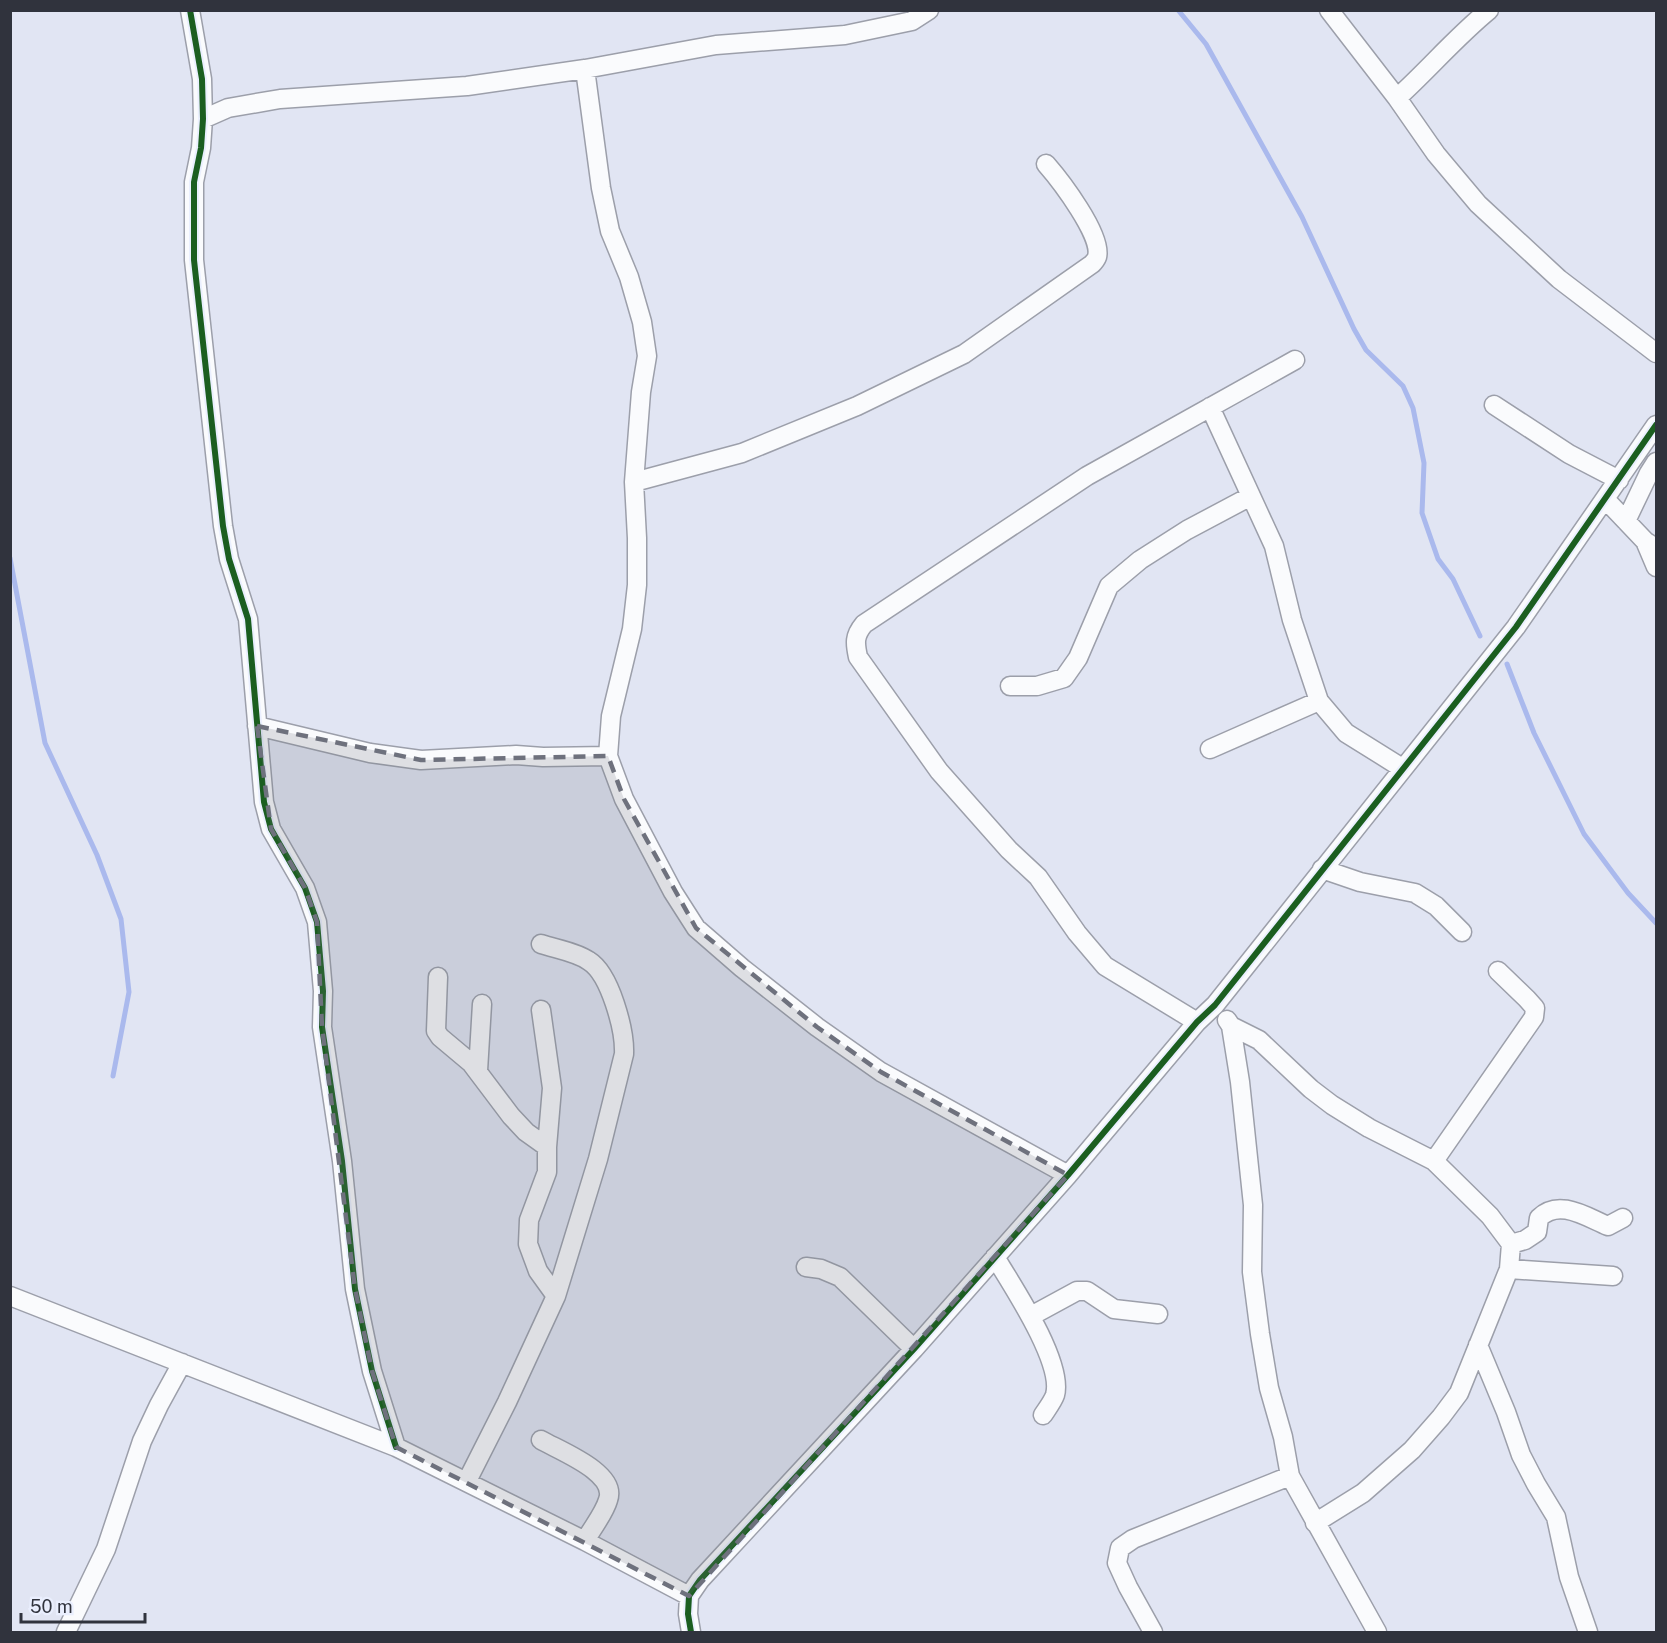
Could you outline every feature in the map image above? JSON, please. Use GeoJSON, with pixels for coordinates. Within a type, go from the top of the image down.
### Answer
{"type":"FeatureCollection","features":[{"type":"Feature","properties":{"kind":"street"},"geometry":{"type":"LineString","coordinates":[[190,10],[202,79],[203,119],[201,148],[194,182],[194,260],[223,526],[229,559],[248,620],[264,802],[271,829],[305,888],[317,922],[323,991],[322,1027],[342,1161],[355,1289],[372,1371],[396,1447]]}},
{"type":"Feature","properties":{"kind":"street"},"geometry":{"type":"LineString","coordinates":[[203,119],[228,108],[280,99],[467,86],[585,69],[716,45],[845,35],[912,21],[929,10]]}},
{"type":"Feature","properties":{"kind":"street"},"geometry":{"type":"LineString","coordinates":[[1329,10],[1397,98],[1436,154],[1478,204],[1559,279],[1656,353]]}},
{"type":"Feature","properties":{"kind":"street"},"geometry":{"type":"LineString","coordinates":[[1397,98],[1489,10]]}},
{"type":"Feature","properties":{"kind":"street"},"geometry":{"type":"LineString","coordinates":[[585,69],[601,188],[610,231],[628,277],[647,356],[641,392],[634,482],[638,538],[637,585],[632,629],[611,716],[608,756],[624,799],[673,892],[696,928],[742,968],[817,1027],[881,1072],[1068,1175]]}},
{"type":"Feature","properties":{"kind":"street"},"geometry":{"type":"LineString","coordinates":[[634,482],[742,453],[857,406],[964,354],[1092,264],[1097,256],[1096,243],[1069,191],[1046,164]]}},
{"type":"Feature","properties":{"kind":"street"},"geometry":{"type":"LineString","coordinates":[[1197,1022],[1106,966],[1091,951],[1038,877],[1009,850],[939,771],[858,657],[855,644],[856,633],[864,624],[1078,482],[1295,360]]}},
{"type":"Feature","properties":{"kind":"street"},"geometry":{"type":"LineString","coordinates":[[1494,405],[1569,454],[1619,480]]}},
{"type":"Feature","properties":{"kind":"street"},"geometry":{"type":"LineString","coordinates":[[1210,408],[1274,546],[1292,620],[1320,701],[1346,733],[1402,768]]}},
{"type":"Feature","properties":{"kind":"street"},"geometry":{"type":"LineString","coordinates":[[691,1632],[688,1614],[689,1596],[723,1555],[914,1349],[1068,1175],[1197,1022],[1215,1005],[1516,627],[1656,425]]}},
{"type":"Feature","properties":{"kind":"street"},"geometry":{"type":"LineString","coordinates":[[1626,521],[1656,462]]}},
{"type":"Feature","properties":{"kind":"street"},"geometry":{"type":"LineString","coordinates":[[1010,686],[1037,686],[1064,678],[1078,658],[1109,586],[1140,560],[1187,530],[1251,496]]}},
{"type":"Feature","properties":{"kind":"street"},"geometry":{"type":"LineString","coordinates":[[1606,500],[1651,544],[1656,567]]}},
{"type":"Feature","properties":{"kind":"street"},"geometry":{"type":"LineString","coordinates":[[1210,749],[1320,701]]}},
{"type":"Feature","properties":{"kind":"street"},"geometry":{"type":"LineString","coordinates":[[257,726],[370,753],[422,760],[516,755],[608,756]]}},
{"type":"Feature","properties":{"kind":"street"},"geometry":{"type":"LineString","coordinates":[[1322,869],[1360,882],[1415,893],[1436,906],[1462,932]]}},
{"type":"Feature","properties":{"kind":"street"},"geometry":{"type":"LineString","coordinates":[[467,1482],[556,1296],[598,1159],[624,1054],[625,1040],[620,1017],[597,967],[587,959],[541,944]]}},
{"type":"Feature","properties":{"kind":"street"},"geometry":{"type":"LineString","coordinates":[[1434,1161],[1533,1017],[1534,1008],[1498,971]]}},
{"type":"Feature","properties":{"kind":"street"},"geometry":{"type":"LineString","coordinates":[[438,977],[436,1031],[478,1071],[511,1116],[526,1132],[547,1147]]}},
{"type":"Feature","properties":{"kind":"street"},"geometry":{"type":"LineString","coordinates":[[478,1071],[482,1004]]}},
{"type":"Feature","properties":{"kind":"street"},"geometry":{"type":"LineString","coordinates":[[1215,1005],[1231,1026],[1259,1040],[1311,1089],[1332,1105],[1369,1128],[1434,1161],[1490,1216],[1510,1244],[1509,1269],[1459,1393],[1412,1450],[1363,1493],[1315,1523]]}},
{"type":"Feature","properties":{"kind":"street"},"geometry":{"type":"LineString","coordinates":[[541,1010],[552,1088],[547,1172],[529,1220],[528,1244],[538,1271],[556,1296]]}},
{"type":"Feature","properties":{"kind":"street"},"geometry":{"type":"LineString","coordinates":[[1231,1026],[1240,1082],[1253,1204],[1252,1272],[1269,1389],[1283,1437],[1290,1476],[1377,1632]]}},
{"type":"Feature","properties":{"kind":"street"},"geometry":{"type":"LineString","coordinates":[[1510,1244],[1525,1240],[1537,1232],[1539,1218],[1553,1209],[1565,1208],[1608,1226],[1623,1218]]}},
{"type":"Feature","properties":{"kind":"street"},"geometry":{"type":"LineString","coordinates":[[995,1257],[1031,1316],[1056,1377],[1055,1395],[1043,1415]]}},
{"type":"Feature","properties":{"kind":"street"},"geometry":{"type":"LineString","coordinates":[[806,1267],[821,1269],[840,1277],[914,1349]]}},
{"type":"Feature","properties":{"kind":"street"},"geometry":{"type":"LineString","coordinates":[[1509,1269],[1613,1276]]}},
{"type":"Feature","properties":{"kind":"street"},"geometry":{"type":"LineString","coordinates":[[1031,1316],[1077,1291],[1087,1291],[1114,1309],[1158,1314]]}},
{"type":"Feature","properties":{"kind":"street"},"geometry":{"type":"LineString","coordinates":[[10,1296],[396,1447],[585,1541],[689,1596]]}},
{"type":"Feature","properties":{"kind":"street"},"geometry":{"type":"LineString","coordinates":[[1478,1345],[1521,1455],[1556,1517],[1569,1577],[1588,1632]]}},
{"type":"Feature","properties":{"kind":"street"},"geometry":{"type":"LineString","coordinates":[[66,1632],[106,1549],[142,1441],[182,1363]]}},
{"type":"Feature","properties":{"kind":"street"},"geometry":{"type":"LineString","coordinates":[[541,1440],[600,1473],[608,1484],[609,1499],[585,1541]]}},
{"type":"Feature","properties":{"kind":"street"},"geometry":{"type":"LineString","coordinates":[[1153,1632],[1117,1563],[1120,1548],[1133,1539],[1290,1476]]}},
{"type":"Feature","properties":{"kind":"highlighted area"},"geometry":{"type":"Polygon","coordinates":[[[257,726],[421,760],[608,756],[624,799],[696,928],[817,1027],[881,1072],[1068,1175],[689,1596],[396,1447],[372,1371],[355,1289],[322,1027],[317,922],[305,888],[271,829],[257,726]]]}},
{"type":"Feature","properties":{"kind":"waterway"},"geometry":{"type":"LineString","coordinates":[[1178,10],[1206,44],[1302,217],[1366,350],[1403,386],[1413,408],[1424,463],[1422,513],[1438,559],[1453,579],[1480,636]]}},
{"type":"Feature","properties":{"kind":"waterway"},"geometry":{"type":"LineString","coordinates":[[10,558],[45,743],[97,855],[121,919],[129,992],[113,1076]]}},
{"type":"Feature","properties":{"kind":"waterway"},"geometry":{"type":"LineString","coordinates":[[1507,664],[1534,733],[1584,834],[1628,893],[1656,923]]}},
{"type":"Feature","properties":{"kind":"cycle path"},"geometry":{"type":"LineString","coordinates":[[190,10],[202,79],[203,119],[201,148],[194,182],[194,260],[223,526],[229,559],[248,619],[264,802],[271,829],[305,888],[317,922],[323,991],[322,1027],[342,1161],[355,1289],[372,1371],[396,1447]]}},
{"type":"Feature","properties":{"kind":"cycle path"},"geometry":{"type":"LineString","coordinates":[[691,1632],[688,1614],[689,1596],[700,1580],[914,1349],[1068,1175],[1197,1022],[1215,1005],[1516,627],[1656,425]]}}]}
